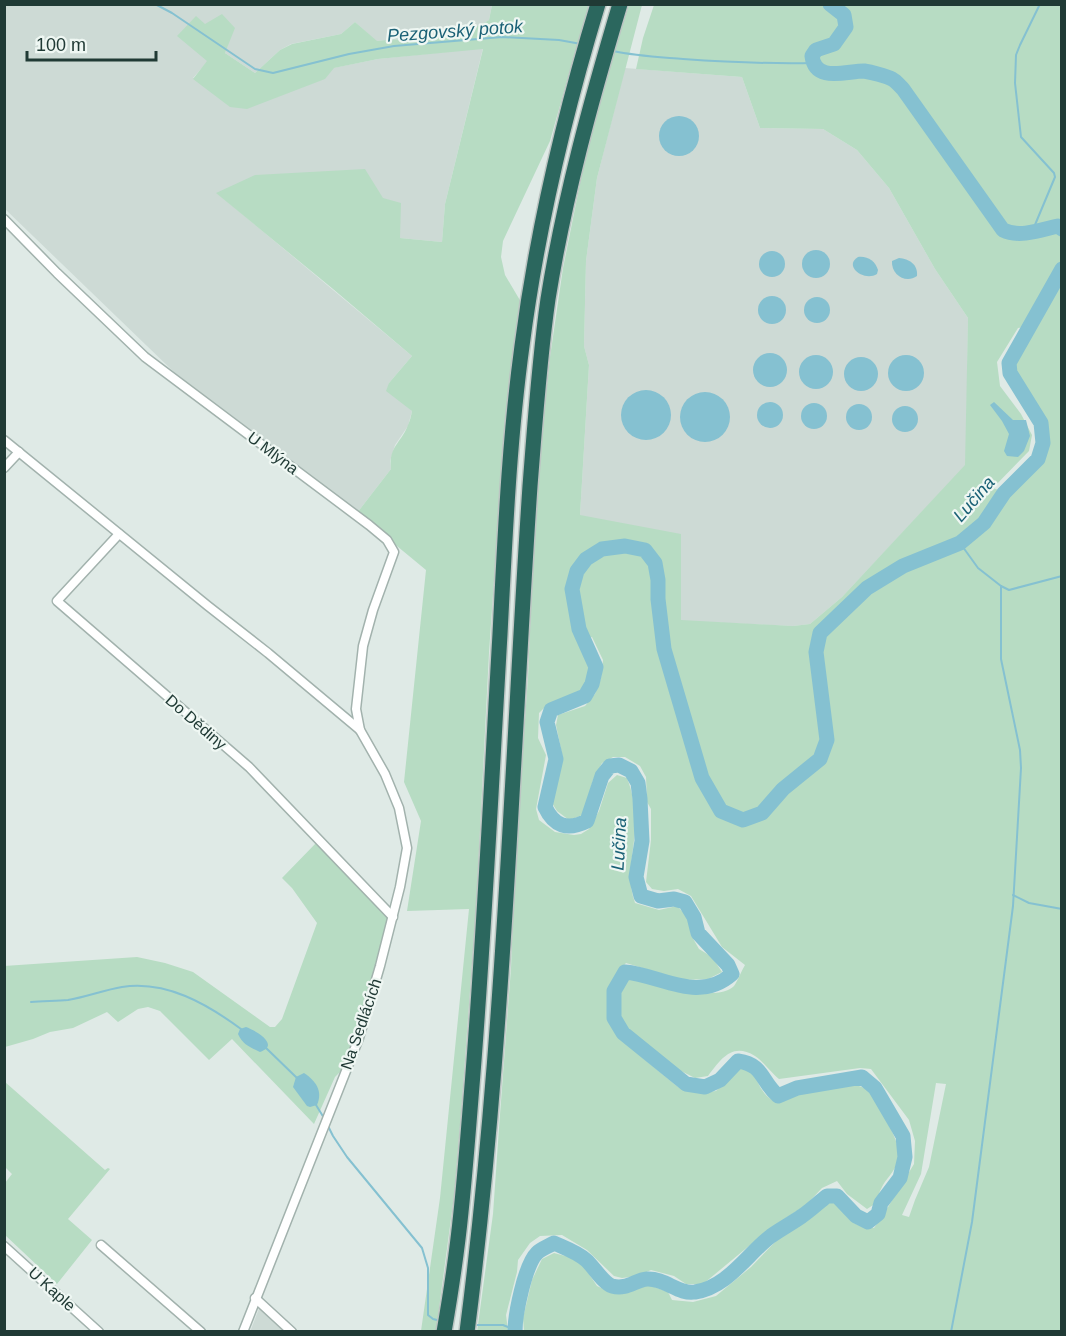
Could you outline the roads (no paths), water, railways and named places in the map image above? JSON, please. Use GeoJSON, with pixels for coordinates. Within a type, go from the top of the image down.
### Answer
{"type":"FeatureCollection","features":[{"type":"Feature","properties":{"kind":"highway"},"geometry":{"type":"LineString","coordinates":[[444,1332],[461,1213],[478,1011],[502,596],[518,378],[541,228],[562,133],[598,4]]}},
{"type":"Feature","properties":{"kind":"highway"},"geometry":{"type":"LineString","coordinates":[[466,1332],[481,1218],[499,1011],[524,583],[540,371],[548,298],[583,134],[620,4]]}},
{"type":"Feature","properties":{"kind":"street","name":"U Mlýna"},"geometry":{"type":"LineString","coordinates":[[4,219],[145,357],[387,540],[394,552],[373,609],[363,646],[356,709],[360,730],[368,744]]}},
{"type":"Feature","properties":{"kind":"street"},"geometry":{"type":"LineString","coordinates":[[4,440],[360,730]]}},
{"type":"Feature","properties":{"kind":"street"},"geometry":{"type":"LineString","coordinates":[[4,468],[19,452]]}},
{"type":"Feature","properties":{"kind":"street","name":"Do Dědiny"},"geometry":{"type":"LineString","coordinates":[[119,534],[57,601],[249,767],[393,916]]}},
{"type":"Feature","properties":{"kind":"street","name":"Na Sedlácích"},"geometry":{"type":"LineString","coordinates":[[243,1332],[359,1038],[400,887],[407,849],[399,808],[385,774],[368,744]]}},
{"type":"Feature","properties":{"kind":"street"},"geometry":{"type":"LineString","coordinates":[[101,1245],[201,1332]]}},
{"type":"Feature","properties":{"kind":"street","name":"U Kaple"},"geometry":{"type":"LineString","coordinates":[[4,1246],[99,1332]]}},
{"type":"Feature","properties":{"kind":"street"},"geometry":{"type":"LineString","coordinates":[[255,1298],[292,1332]]}},
{"type":"Feature","properties":{"kind":"water"},"geometry":{"type":"Polygon","coordinates":[[[679,116],[687,117],[693,122],[698,128],[698,144],[693,150],[687,155],[679,156],[671,155],[665,150],[660,144],[659,136],[660,128],[665,122],[671,117],[679,116]]]}},
{"type":"Feature","properties":{"kind":"water"},"geometry":{"type":"Polygon","coordinates":[[[816,250],[826,254],[830,264],[826,274],[816,278],[806,274],[802,264],[806,254],[816,250]]]}},
{"type":"Feature","properties":{"kind":"water"},"geometry":{"type":"Polygon","coordinates":[[[772,251],[782,254],[785,264],[782,274],[772,277],[762,274],[759,264],[762,254],[772,251]]]}},
{"type":"Feature","properties":{"kind":"water"},"geometry":{"type":"Polygon","coordinates":[[[858,257],[868,258],[873,262],[878,270],[877,274],[866,276],[857,272],[853,265],[858,257]]]}},
{"type":"Feature","properties":{"kind":"water"},"geometry":{"type":"Polygon","coordinates":[[[899,258],[912,263],[916,268],[917,276],[908,279],[897,274],[892,261],[899,258]]]}},
{"type":"Feature","properties":{"kind":"water"},"geometry":{"type":"Polygon","coordinates":[[[772,296],[782,300],[786,310],[782,320],[772,324],[762,320],[758,310],[762,300],[772,296]]]}},
{"type":"Feature","properties":{"kind":"water"},"geometry":{"type":"Polygon","coordinates":[[[817,297],[826,301],[830,310],[826,319],[817,323],[808,319],[804,310],[808,301],[817,297]]]}},
{"type":"Feature","properties":{"kind":"water"},"geometry":{"type":"Polygon","coordinates":[[[770,353],[782,358],[787,370],[782,382],[770,387],[758,382],[753,370],[758,358],[770,353]]]}},
{"type":"Feature","properties":{"kind":"water"},"geometry":{"type":"Polygon","coordinates":[[[816,355],[828,360],[833,372],[828,384],[816,389],[804,384],[799,372],[804,360],[816,355]]]}},
{"type":"Feature","properties":{"kind":"water"},"geometry":{"type":"Polygon","coordinates":[[[906,355],[919,360],[924,373],[919,386],[906,391],[893,386],[888,373],[893,360],[906,355]]]}},
{"type":"Feature","properties":{"kind":"water"},"geometry":{"type":"Polygon","coordinates":[[[861,357],[873,362],[878,374],[873,386],[861,391],[849,386],[844,374],[849,362],[861,357]]]}},
{"type":"Feature","properties":{"kind":"water"},"geometry":{"type":"Polygon","coordinates":[[[646,390],[664,397],[671,415],[664,433],[646,440],[628,433],[621,415],[628,397],[646,390]]]}},
{"type":"Feature","properties":{"kind":"water"},"geometry":{"type":"Polygon","coordinates":[[[710,392],[723,399],[729,407],[729,427],[723,435],[715,441],[700,442],[687,435],[681,427],[680,412],[687,399],[695,393],[710,392]]]}},
{"type":"Feature","properties":{"kind":"water"},"geometry":{"type":"Polygon","coordinates":[[[770,402],[779,406],[783,415],[779,424],[770,428],[761,424],[757,415],[761,406],[770,402]]]}},
{"type":"Feature","properties":{"kind":"water"},"geometry":{"type":"Polygon","coordinates":[[[994,402],[1013,420],[1026,420],[1030,436],[1024,451],[1018,457],[1007,456],[1004,451],[1009,434],[990,405],[994,402]]]}},
{"type":"Feature","properties":{"kind":"water"},"geometry":{"type":"Polygon","coordinates":[[[814,403],[824,406],[827,416],[824,426],[814,429],[804,426],[801,416],[804,406],[814,403]]]}},
{"type":"Feature","properties":{"kind":"water"},"geometry":{"type":"Polygon","coordinates":[[[859,404],[868,408],[872,417],[868,426],[859,430],[850,426],[846,417],[850,408],[859,404]]]}},
{"type":"Feature","properties":{"kind":"water"},"geometry":{"type":"Polygon","coordinates":[[[905,406],[914,410],[918,419],[914,428],[905,432],[896,428],[892,419],[896,410],[905,406]]]}},
{"type":"Feature","properties":{"kind":"water"},"geometry":{"type":"Polygon","coordinates":[[[246,1027],[264,1038],[268,1046],[266,1049],[260,1052],[242,1041],[238,1034],[240,1029],[246,1027]]]}},
{"type":"Feature","properties":{"kind":"water"},"geometry":{"type":"Polygon","coordinates":[[[304,1073],[312,1079],[319,1091],[317,1105],[307,1106],[293,1087],[296,1077],[304,1073]]]}},
{"type":"Feature","properties":{"kind":"waterway","name":"Pezgovský potok"},"geometry":{"type":"LineString","coordinates":[[155,4],[255,69],[273,73],[349,54],[394,46],[502,37],[559,40],[581,44]]}},
{"type":"Feature","properties":{"kind":"waterway","name":"Lučina"},"geometry":{"type":"LineString","coordinates":[[830,4],[844,15],[846,27],[834,44],[816,50],[812,56],[819,70],[832,74],[864,71],[896,82],[1003,230],[1023,233],[1058,226],[1062,229]]}},
{"type":"Feature","properties":{"kind":"waterway"},"geometry":{"type":"LineString","coordinates":[[1032,232],[1055,177],[1054,173],[1021,137],[1015,83],[1016,55],[1040,4]]}},
{"type":"Feature","properties":{"kind":"waterway","name":"Pezgovský potok"},"geometry":{"type":"LineString","coordinates":[[613,51],[699,60],[813,63]]}},
{"type":"Feature","properties":{"kind":"waterway","name":"Lučina"},"geometry":{"type":"LineString","coordinates":[[515,1332],[519,1302],[528,1268],[537,1253],[554,1243],[582,1257],[605,1282],[612,1286],[622,1287],[654,1279],[683,1291],[695,1292],[707,1289],[727,1277],[762,1243],[827,1196],[837,1196],[856,1216],[868,1222],[878,1214],[881,1203],[900,1178],[905,1157],[903,1136],[875,1088],[862,1077],[797,1088],[778,1096],[753,1066],[738,1061],[720,1080],[705,1087],[686,1084],[623,1033],[614,1018],[614,991],[625,972],[693,987],[706,987],[719,983],[732,974],[728,965],[698,933],[694,917],[685,902],[674,899],[658,901],[641,896],[636,877],[642,841],[640,799],[638,783],[631,771],[619,765],[610,766],[602,776],[587,821],[580,824],[562,825],[553,819],[545,807],[556,759],[547,722],[551,710],[585,696],[592,684],[596,667],[579,629],[572,589],[577,571],[586,559],[602,549],[625,546],[645,550],[655,563],[664,649],[702,778],[721,811],[743,820],[762,813],[783,789],[820,759],[827,740],[816,652],[820,633],[867,588],[903,566],[960,543],[984,523],[1004,493],[1038,459],[1043,443],[1041,423],[1010,373],[1009,363],[1062,269]]}},
{"type":"Feature","properties":{"kind":"waterway"},"geometry":{"type":"LineString","coordinates":[[951,1332],[972,1222],[1013,906],[1021,768],[1020,750],[1001,659],[1001,586],[978,568],[960,543]]}},
{"type":"Feature","properties":{"kind":"waterway"},"geometry":{"type":"LineString","coordinates":[[1001,586],[1009,590],[1062,576]]}},
{"type":"Feature","properties":{"kind":"waterway"},"geometry":{"type":"LineString","coordinates":[[1013,895],[1029,903],[1062,909]]}},
{"type":"Feature","properties":{"kind":"waterway"},"geometry":{"type":"LineString","coordinates":[[31,1002],[68,1000],[122,987],[154,987],[200,1003],[241,1029]]}},
{"type":"Feature","properties":{"kind":"waterway"},"geometry":{"type":"LineString","coordinates":[[265,1047],[297,1078]]}},
{"type":"Feature","properties":{"kind":"waterway"},"geometry":{"type":"LineString","coordinates":[[316,1105],[324,1118]]}},
{"type":"Feature","properties":{"kind":"waterway"},"geometry":{"type":"LineString","coordinates":[[328,1126],[347,1157],[422,1248],[428,1268],[428,1315],[441,1321]]}},
{"type":"Feature","properties":{"kind":"waterway"},"geometry":{"type":"LineString","coordinates":[[473,1325],[503,1325],[515,1330]]}}]}
